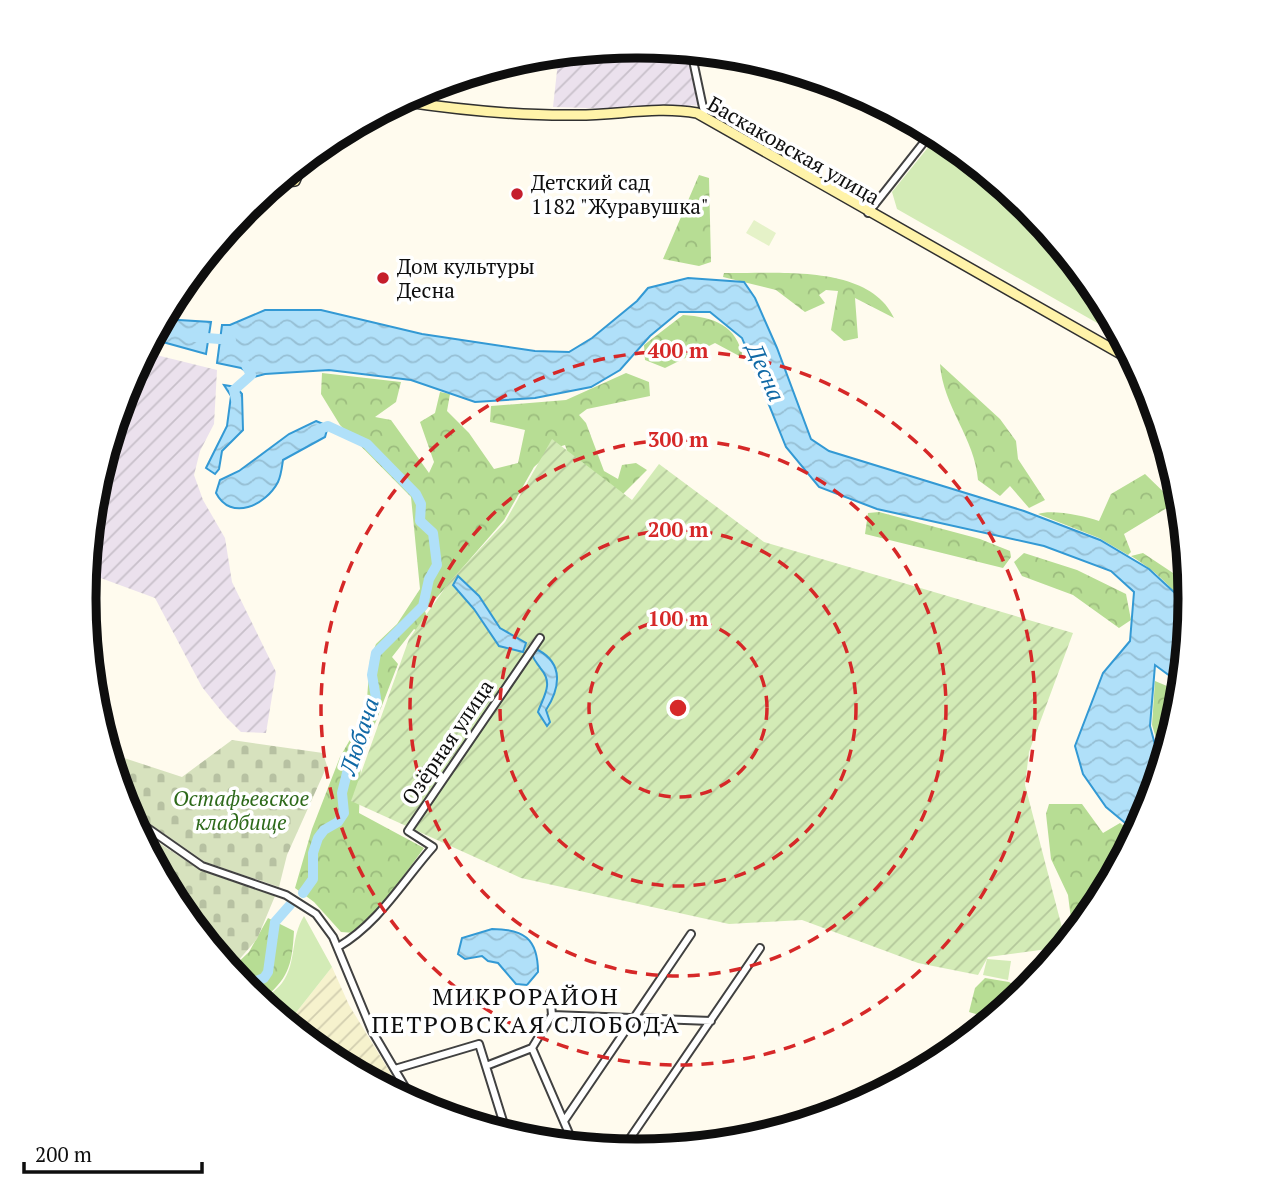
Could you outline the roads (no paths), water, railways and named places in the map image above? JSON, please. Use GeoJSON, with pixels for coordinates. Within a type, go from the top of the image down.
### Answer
{"type":"FeatureCollection","features":[{"type":"Feature","properties":{"kind":"street"},"geometry":{"type":"LineString","coordinates":[[693,61],[705,117]]}},
{"type":"Feature","properties":{"kind":"street","name":"Баскаковская улица"},"geometry":{"type":"LineString","coordinates":[[420,104],[503,115],[588,115],[663,110],[697,113],[868,213],[1119,353]]}},
{"type":"Feature","properties":{"kind":"street"},"geometry":{"type":"LineString","coordinates":[[868,213],[925,141]]}},
{"type":"Feature","properties":{"kind":"street","name":"Озёрная улица"},"geometry":{"type":"LineString","coordinates":[[338,947],[367,927],[388,905],[433,847],[408,831],[540,638]]}},
{"type":"Feature","properties":{"kind":"street"},"geometry":{"type":"LineString","coordinates":[[147,828],[202,866],[302,903],[322,922],[338,947],[359,1004],[405,1086]]}},
{"type":"Feature","properties":{"kind":"street"},"geometry":{"type":"LineString","coordinates":[[564,1121],[691,934]]}},
{"type":"Feature","properties":{"kind":"street"},"geometry":{"type":"LineString","coordinates":[[630,1139],[760,948]]}},
{"type":"Feature","properties":{"kind":"street"},"geometry":{"type":"LineString","coordinates":[[485,1066],[531,1048],[552,1015],[550,993]]}},
{"type":"Feature","properties":{"kind":"street"},"geometry":{"type":"LineString","coordinates":[[552,1015],[711,1021]]}},
{"type":"Feature","properties":{"kind":"street"},"geometry":{"type":"LineString","coordinates":[[395,1069],[479,1044],[503,1122]]}},
{"type":"Feature","properties":{"kind":"street"},"geometry":{"type":"LineString","coordinates":[[531,1048],[570,1135]]}},
{"type":"Feature","properties":{"kind":"water"},"geometry":{"type":"Polygon","coordinates":[[[688,278],[744,282],[755,298],[777,348],[811,439],[829,451],[1024,511],[1100,540],[1149,569],[1178,596],[1172,676],[1155,665],[1150,726],[1156,748],[1128,825],[1106,807],[1083,774],[1075,746],[1103,673],[1130,641],[1134,592],[1111,571],[1044,546],[877,509],[819,487],[786,447],[742,338],[710,312],[679,312],[650,336],[620,370],[591,387],[535,398],[475,402],[411,380],[329,370],[254,377],[241,368],[217,363],[222,325],[230,325],[265,310],[321,310],[422,334],[535,351],[569,352],[592,338],[637,301],[648,288],[688,278]]]}},
{"type":"Feature","properties":{"kind":"water"},"geometry":{"type":"Polygon","coordinates":[[[174,320],[211,322],[206,354],[162,342],[174,320]]]}},
{"type":"Feature","properties":{"kind":"water"},"geometry":{"type":"Polygon","coordinates":[[[224,385],[236,387],[242,394],[243,430],[222,451],[219,469],[215,474],[206,468],[227,426],[231,396],[224,385]]]}},
{"type":"Feature","properties":{"kind":"water"},"geometry":{"type":"Polygon","coordinates":[[[316,421],[328,426],[325,437],[283,460],[278,482],[265,498],[248,507],[239,508],[222,502],[216,493],[220,480],[239,471],[289,434],[316,421]]]}},
{"type":"Feature","properties":{"kind":"water"},"geometry":{"type":"Polygon","coordinates":[[[458,576],[479,596],[500,628],[526,643],[523,652],[499,646],[474,609],[453,585],[458,576]]]}},
{"type":"Feature","properties":{"kind":"water"},"geometry":{"type":"Polygon","coordinates":[[[538,650],[552,662],[557,677],[551,702],[546,710],[550,722],[547,726],[538,712],[545,696],[547,680],[532,654],[538,650]]]}},
{"type":"Feature","properties":{"kind":"water"},"geometry":{"type":"Polygon","coordinates":[[[492,929],[512,931],[532,943],[538,972],[527,985],[516,984],[498,963],[488,961],[482,956],[465,959],[458,954],[462,938],[492,929]]]}},
{"type":"Feature","properties":{"kind":"waterway","name":"Десна"},"geometry":{"type":"LineString","coordinates":[[195,337],[231,340]]}},
{"type":"Feature","properties":{"kind":"waterway","name":"Любача"},"geometry":{"type":"LineString","coordinates":[[236,400],[234,390],[251,375],[246,365]]}},
{"type":"Feature","properties":{"kind":"waterway","name":"Любача"},"geometry":{"type":"LineString","coordinates":[[303,893],[313,879],[313,853],[318,838],[324,830],[338,822],[344,813],[342,793],[352,753],[376,698],[372,675],[376,653],[423,606],[429,579],[437,565],[433,533],[420,521],[421,504],[416,494],[367,444],[328,426],[315,431]]}},
{"type":"Feature","properties":{"kind":"waterway","name":"Любача"},"geometry":{"type":"LineString","coordinates":[[255,981],[264,978],[268,972],[275,922],[290,905]]}},
{"type":"Feature","properties":{"kind":"place","name":"Детский сад 1182 \"Журавушка\""},"geometry":{"type":"Point","coordinates":[517,194]}},
{"type":"Feature","properties":{"kind":"place","name":"Дом культуры Десна"},"geometry":{"type":"Point","coordinates":[383,278]}},
{"type":"Feature","properties":{"kind":"district","name":"МИКРОРАЙОН ПЕТРОВСКАЯ СЛОБОДА"},"geometry":{"type":"Point","coordinates":[526,1010]}},
{"type":"Feature","properties":{"kind":"park label","name":"Остафьевское кладбище"},"geometry":{"type":"Point","coordinates":[241,810]}}]}
